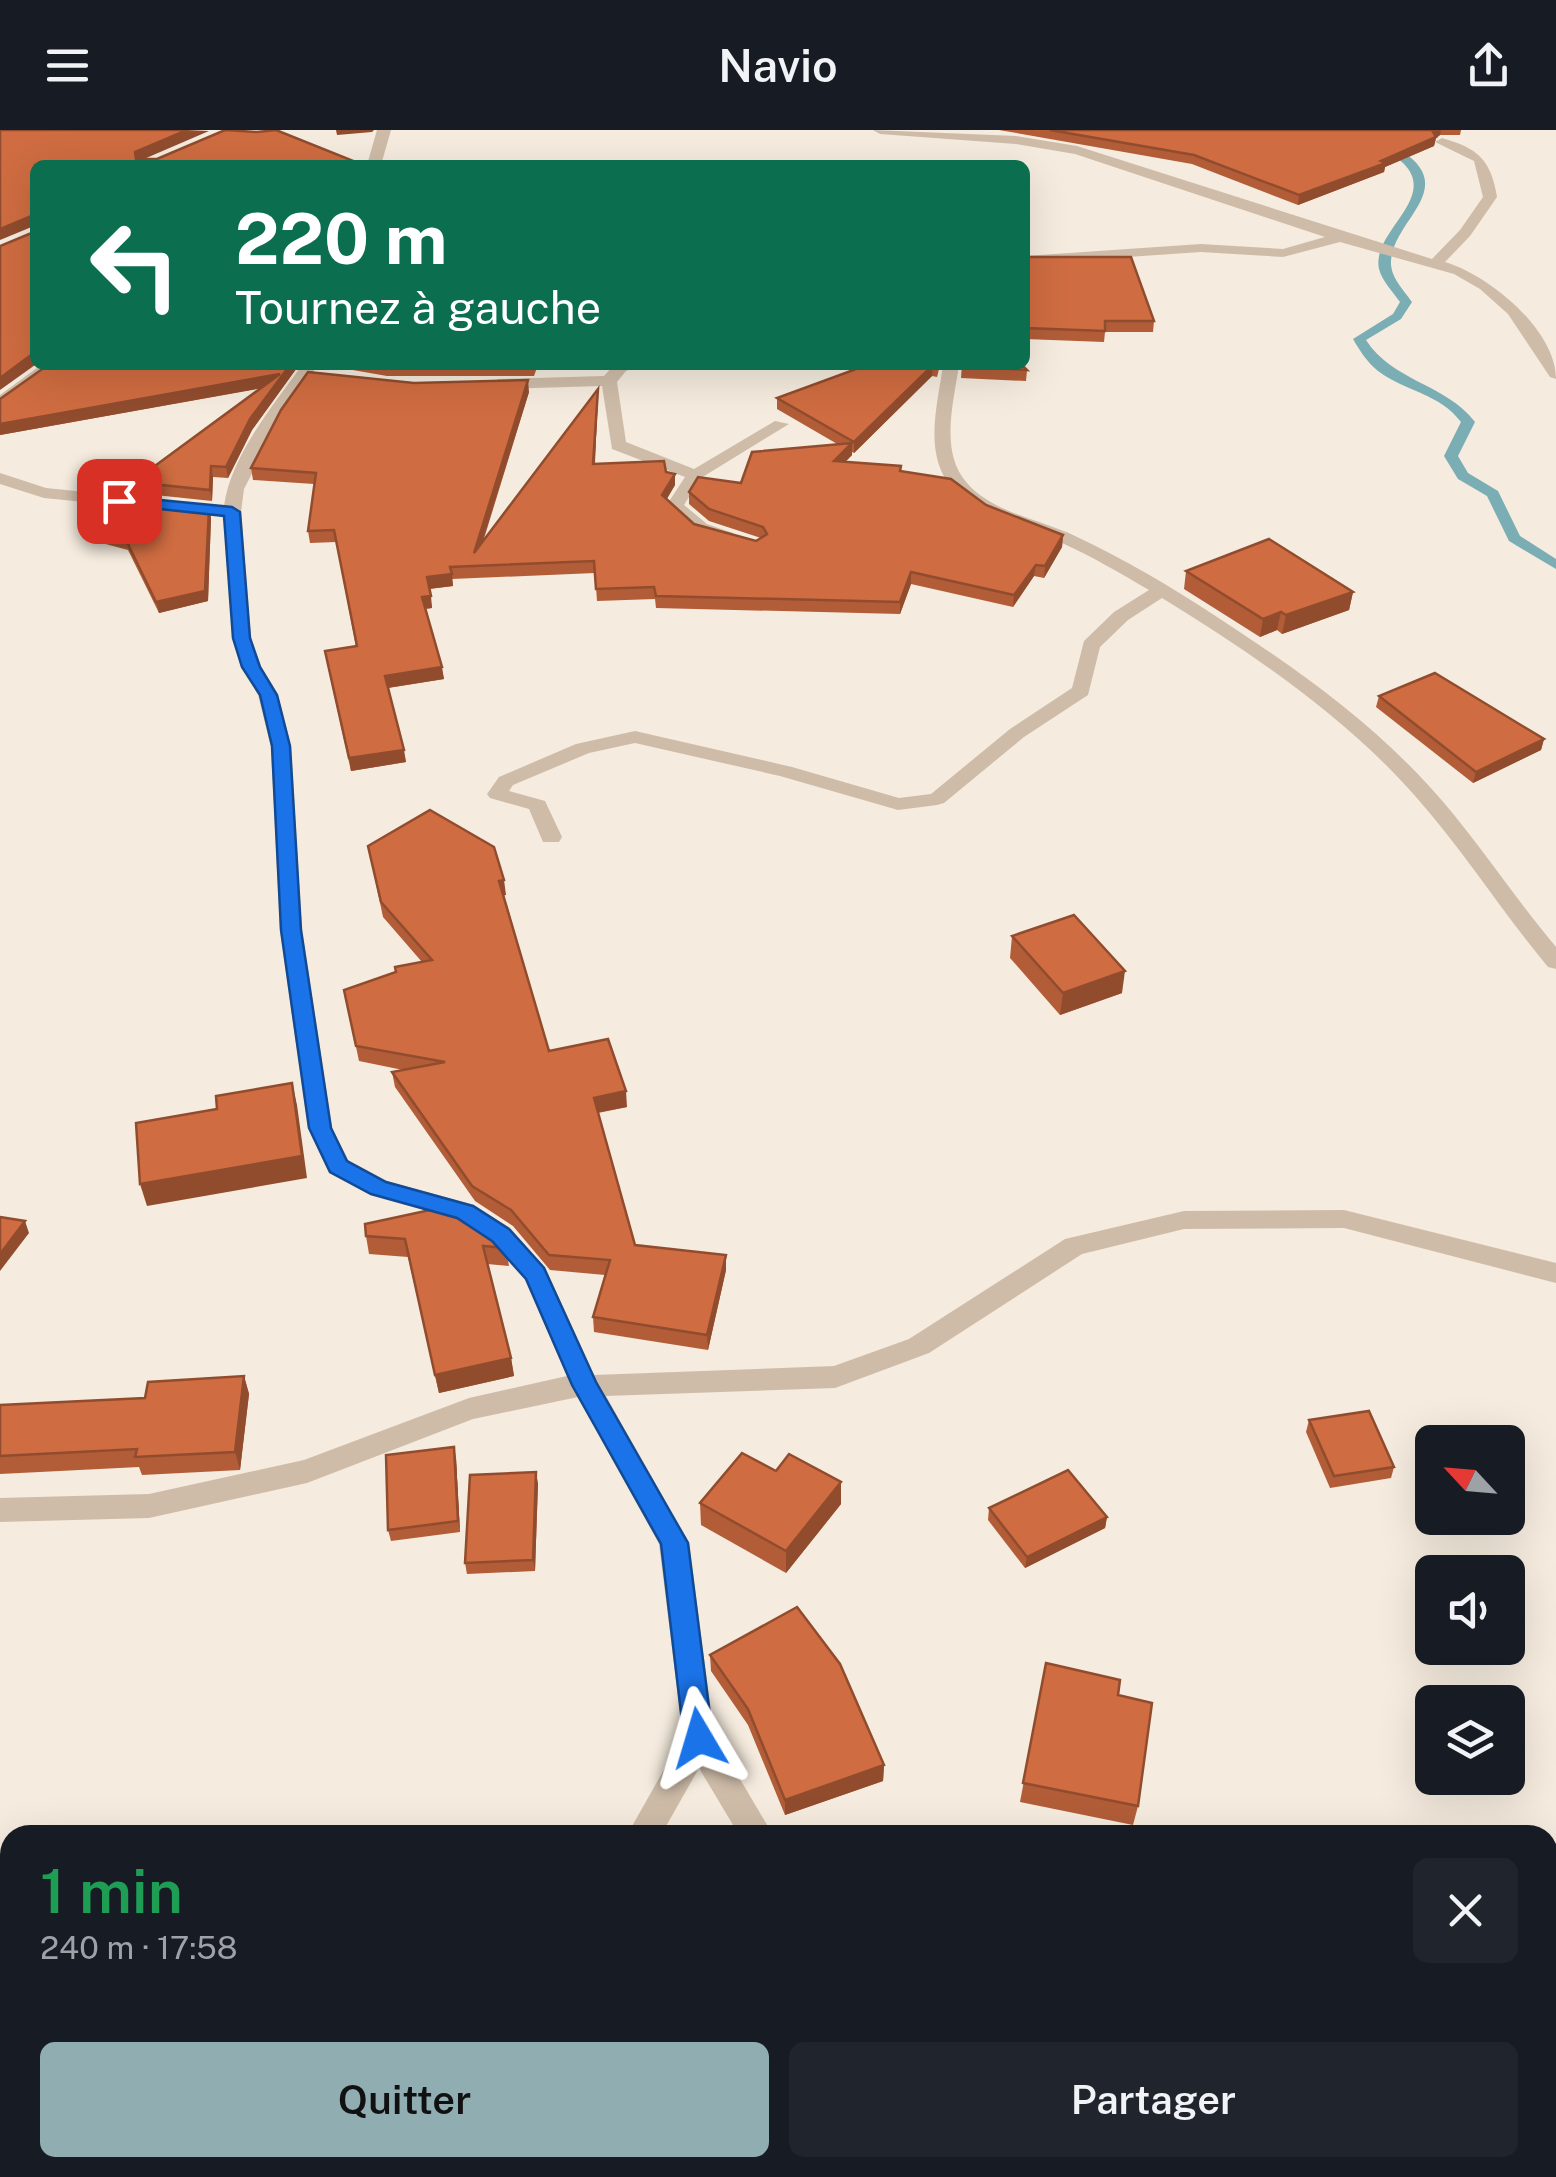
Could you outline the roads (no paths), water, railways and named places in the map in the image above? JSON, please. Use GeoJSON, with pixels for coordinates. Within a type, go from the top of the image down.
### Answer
{"type":"FeatureCollection","features":[{"type":"Feature","properties":{"kind":"street"},"geometry":{"type":"LineString","coordinates":[[375,160],[384,130]]}},
{"type":"Feature","properties":{"kind":"street"},"geometry":{"type":"LineString","coordinates":[[880,130],[1016,140],[1077,150],[1340,237],[1459,271],[1485,286],[1513,311],[1556,374]]}},
{"type":"Feature","properties":{"kind":"street"},"geometry":{"type":"LineString","coordinates":[[1435,264],[1465,233],[1490,197],[1486,169],[1476,152],[1442,142]]}},
{"type":"Feature","properties":{"kind":"street"},"geometry":{"type":"LineString","coordinates":[[1030,260],[1201,248],[1283,253],[1340,237]]}},
{"type":"Feature","properties":{"kind":"street"},"geometry":{"type":"LineString","coordinates":[[0,402],[44,370]]}},
{"type":"Feature","properties":{"kind":"street"},"geometry":{"type":"LineString","coordinates":[[488,384],[608,380],[618,370]]}},
{"type":"Feature","properties":{"kind":"street"},"geometry":{"type":"LineString","coordinates":[[950,370],[942,443],[956,482],[987,506],[1065,537],[1161,591],[1294,677],[1362,734],[1434,804],[1510,909],[1556,962]]}},
{"type":"Feature","properties":{"kind":"street"},"geometry":{"type":"LineString","coordinates":[[311,372],[272,419],[235,489],[232,512],[242,638],[251,667],[268,695],[281,746],[291,930],[320,1128],[338,1166],[379,1188],[465,1212],[501,1235],[536,1274],[585,1385],[674,1543],[699,1738],[752,1825]]}},
{"type":"Feature","properties":{"kind":"street"},"geometry":{"type":"LineString","coordinates":[[608,380],[618,445],[694,475]]}},
{"type":"Feature","properties":{"kind":"street"},"geometry":{"type":"LineString","coordinates":[[754,545],[701,528],[676,506],[694,475],[781,424]]}},
{"type":"Feature","properties":{"kind":"street"},"geometry":{"type":"LineString","coordinates":[[0,478],[44,493],[232,512]]}},
{"type":"Feature","properties":{"kind":"street"},"geometry":{"type":"LineString","coordinates":[[550,836],[538,806],[497,794],[506,781],[583,748],[635,737],[785,771],[898,804],[937,799],[1017,733],[1080,691],[1091,646],[1121,616],[1161,591]]}},
{"type":"Feature","properties":{"kind":"street"},"geometry":{"type":"LineString","coordinates":[[0,1510],[149,1506],[306,1471],[469,1408],[585,1385],[835,1376],[918,1346],[1074,1246],[1184,1220],[1344,1219],[1556,1272]]}},
{"type":"Feature","properties":{"kind":"street"},"geometry":{"type":"LineString","coordinates":[[649,1825],[699,1738]]}},
{"type":"Feature","properties":{"kind":"waterway"},"geometry":{"type":"LineString","coordinates":[[1357,130],[1410,163],[1419,176],[1420,190],[1385,256],[1385,269],[1406,302],[1397,316],[1359,339],[1384,369],[1456,407],[1468,422],[1451,456],[1463,476],[1493,494],[1514,538],[1556,565]]}}]}
